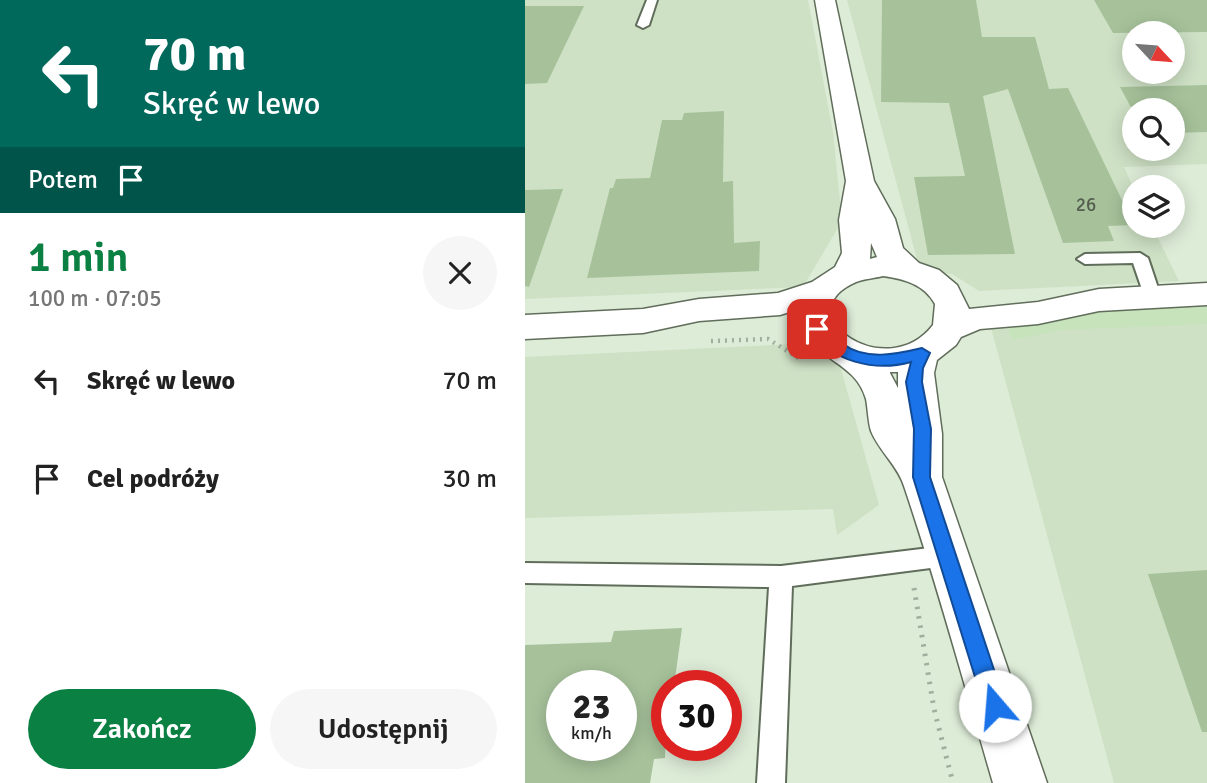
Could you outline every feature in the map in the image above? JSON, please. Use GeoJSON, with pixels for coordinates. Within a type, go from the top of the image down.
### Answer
{"type":"FeatureCollection","features":[{"type":"Feature","properties":{"kind":"street"},"geometry":{"type":"LineString","coordinates":[[825,0],[860,181],[880,219],[889,252],[907,269]]}},
{"type":"Feature","properties":{"kind":"street"},"geometry":{"type":"LineString","coordinates":[[816,351],[817,329],[813,310],[857,253],[854,220],[860,181]]}},
{"type":"Feature","properties":{"kind":"street"},"geometry":{"type":"LineString","coordinates":[[525,327],[642,321],[699,310],[792,302],[835,281],[883,266],[907,269],[932,280],[944,290],[951,302],[953,315],[950,328],[942,340],[922,353],[882,361],[842,351],[816,351]]}},
{"type":"Feature","properties":{"kind":"street"},"geometry":{"type":"LineString","coordinates":[[944,290],[988,295],[1030,292],[1099,300]]}},
{"type":"Feature","properties":{"kind":"street"},"geometry":{"type":"LineString","coordinates":[[950,328],[977,318],[1038,313],[1099,300],[1207,294]]}},
{"type":"Feature","properties":{"kind":"street"},"geometry":{"type":"LineString","coordinates":[[642,321],[687,327],[799,328],[816,351]]}},
{"type":"Feature","properties":{"kind":"street"},"geometry":{"type":"LineString","coordinates":[[922,353],[915,368],[914,382],[922,429],[922,477],[928,558],[1020,783]]}},
{"type":"Feature","properties":{"kind":"street"},"geometry":{"type":"LineString","coordinates":[[854,356],[872,373],[884,398],[890,430],[922,477]]}},
{"type":"Feature","properties":{"kind":"lane"},"geometry":{"type":"LineString","coordinates":[[643,25],[652,0]]}},
{"type":"Feature","properties":{"kind":"lane"},"geometry":{"type":"LineString","coordinates":[[1085,259],[1140,258],[1152,297]]}},
{"type":"Feature","properties":{"kind":"lane"},"geometry":{"type":"LineString","coordinates":[[525,573],[781,578],[928,558]]}},
{"type":"Feature","properties":{"kind":"lane"},"geometry":{"type":"LineString","coordinates":[[771,783],[781,578]]}},
{"type":"Feature","properties":{"kind":"path"},"geometry":{"type":"LineString","coordinates":[[699,341],[768,339],[816,351]]}},
{"type":"Feature","properties":{"kind":"path"},"geometry":{"type":"LineString","coordinates":[[928,558],[925,667],[953,783]]}},
{"type":"Feature","properties":{"kind":"shaded area"},"geometry":{"type":"Polygon","coordinates":[[[525,0],[808,0],[833,132],[842,221],[803,287],[525,299],[525,0]]]}},
{"type":"Feature","properties":{"kind":"shaded area"},"geometry":{"type":"Polygon","coordinates":[[[847,0],[1207,0],[1207,164],[1124,167],[1128,175],[1122,175],[1122,238],[1158,238],[1179,281],[979,291],[952,274],[920,270],[847,0]]]}},
{"type":"Feature","properties":{"kind":"shaded area"},"geometry":{"type":"Polygon","coordinates":[[[1178,305],[1207,306],[1207,324],[1062,330],[1012,340],[1005,316],[1178,305]]]}},
{"type":"Feature","properties":{"kind":"shaded area"},"geometry":{"type":"Polygon","coordinates":[[[1207,316],[1207,783],[1114,783],[990,324],[1207,316]]]}},
{"type":"Feature","properties":{"kind":"shaded area"},"geometry":{"type":"Polygon","coordinates":[[[815,343],[841,369],[879,505],[837,535],[833,509],[525,518],[525,357],[815,343]]]}},
{"type":"Feature","properties":{"kind":"building"},"geometry":{"type":"Polygon","coordinates":[[[882,0],[976,0],[982,37],[1035,37],[1049,89],[1068,88],[1122,200],[1122,225],[1108,226],[1114,241],[1063,243],[1008,89],[983,96],[1015,254],[928,255],[914,177],[965,176],[949,103],[881,102],[882,0]]]}},
{"type":"Feature","properties":{"kind":"building"},"geometry":{"type":"Polygon","coordinates":[[[1094,0],[1207,0],[1207,32],[1185,32],[1185,21],[1122,21],[1122,33],[1113,33],[1094,0]]]}},
{"type":"Feature","properties":{"kind":"building"},"geometry":{"type":"Polygon","coordinates":[[[525,6],[584,6],[547,83],[525,84],[525,6]]]}},
{"type":"Feature","properties":{"kind":"building"},"geometry":{"type":"Polygon","coordinates":[[[1207,85],[1207,132],[1185,133],[1185,98],[1126,98],[1120,87],[1207,85]]]}},
{"type":"Feature","properties":{"kind":"building"},"geometry":{"type":"Polygon","coordinates":[[[724,111],[723,182],[733,181],[734,243],[760,241],[759,271],[587,278],[610,188],[613,188],[616,179],[650,178],[662,120],[682,120],[684,113],[724,111]]]}},
{"type":"Feature","properties":{"kind":"building"},"geometry":{"type":"Polygon","coordinates":[[[563,189],[529,287],[525,286],[525,190],[563,189]]]}},
{"type":"Feature","properties":{"kind":"building"},"geometry":{"type":"Polygon","coordinates":[[[1207,570],[1207,732],[1202,732],[1148,574],[1207,570]]]}},
{"type":"Feature","properties":{"kind":"building"},"geometry":{"type":"Polygon","coordinates":[[[682,628],[676,670],[651,670],[651,761],[654,761],[650,783],[525,783],[525,645],[611,642],[614,631],[682,628]]]}},
{"type":"Feature","properties":{"kind":"route"},"geometry":{"type":"LineString","coordinates":[[817,329],[832,345],[854,356],[882,361],[922,353],[915,368],[914,382],[922,429],[922,477],[995,706]]}}]}
